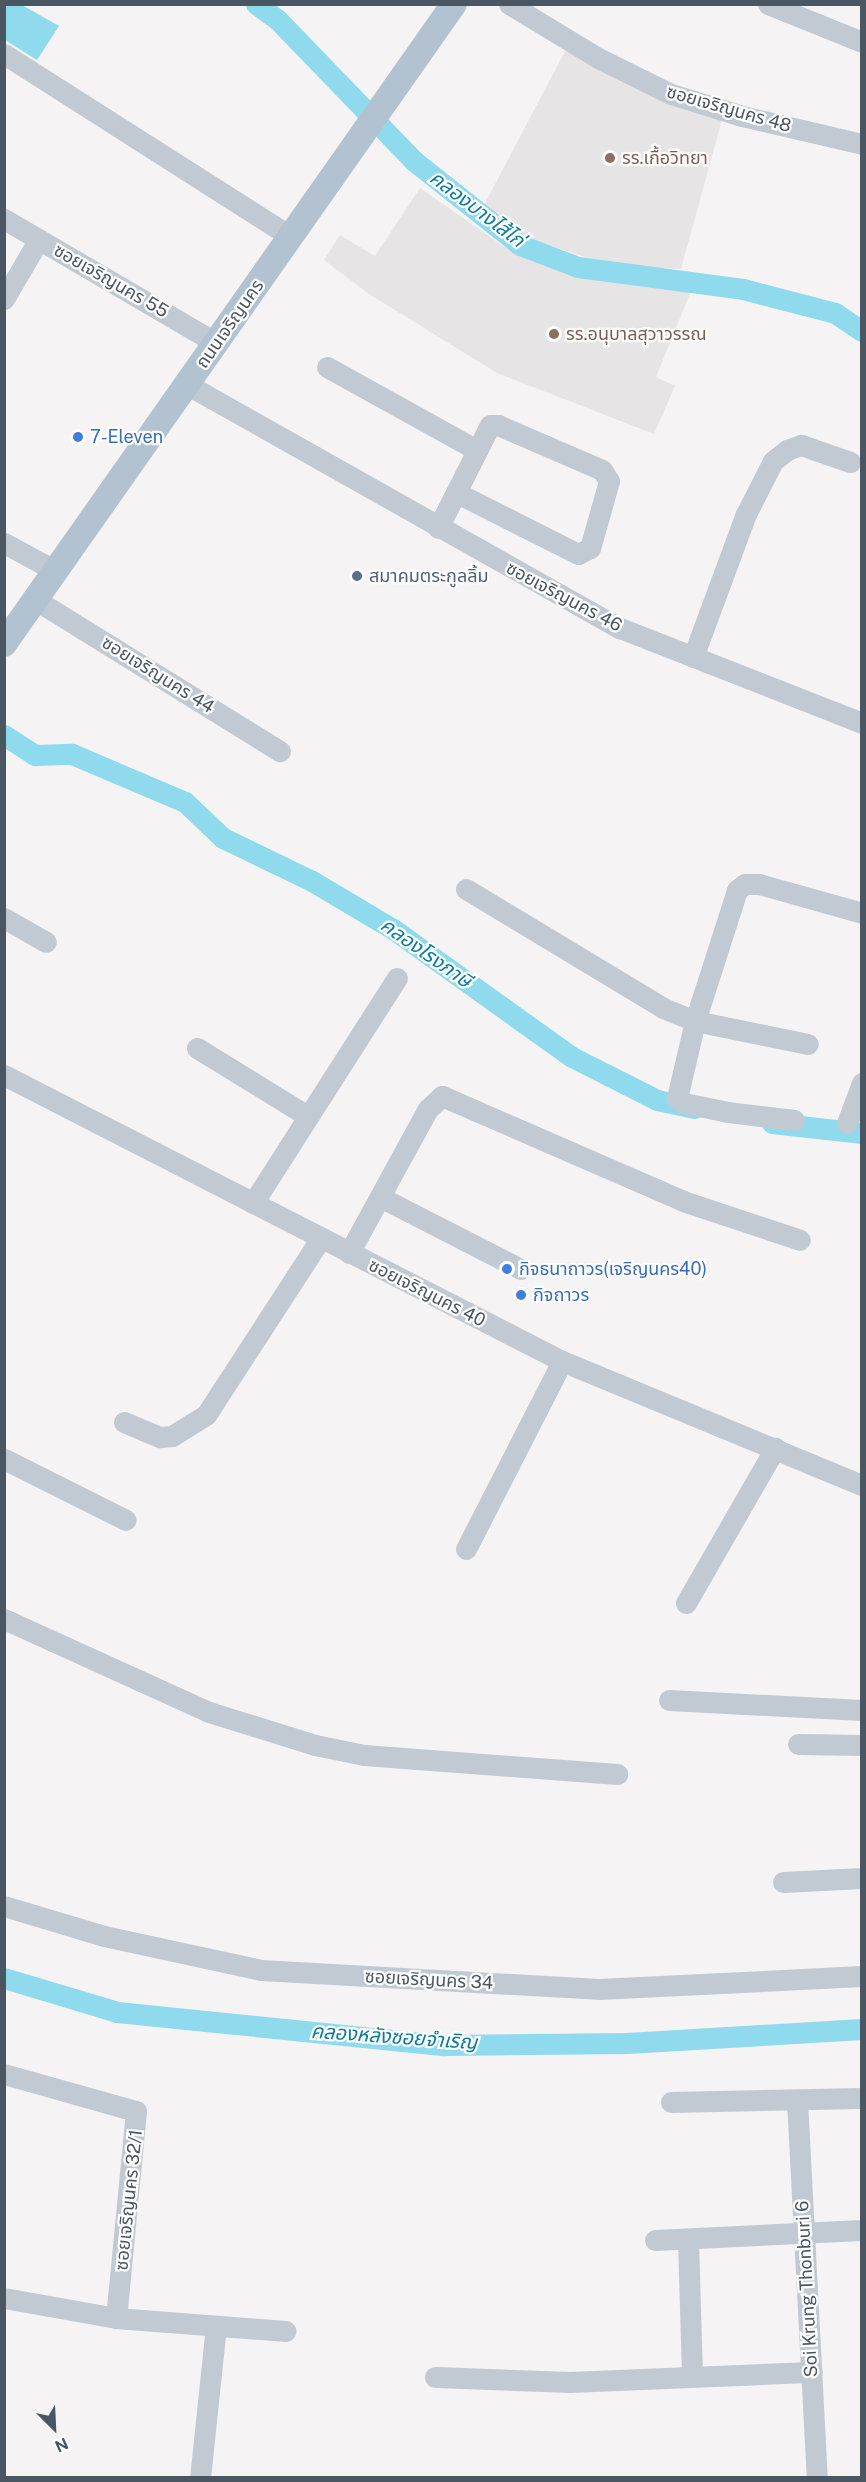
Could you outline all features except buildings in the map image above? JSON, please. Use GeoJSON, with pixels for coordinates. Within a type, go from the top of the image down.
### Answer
{"type":"FeatureCollection","features":[{"type":"Feature","properties":{"kind":"main road","name":"ถนนเจริญนคร"},"geometry":{"type":"LineString","coordinates":[[4,644],[454,4]]}},
{"type":"Feature","properties":{"kind":"street","name":"ซอยเจริญนคร 48"},"geometry":{"type":"LineString","coordinates":[[509,4],[598,58],[671,94],[742,116],[861,144]]}},
{"type":"Feature","properties":{"kind":"street"},"geometry":{"type":"LineString","coordinates":[[768,4],[861,42]]}},
{"type":"Feature","properties":{"kind":"street"},"geometry":{"type":"LineString","coordinates":[[4,54],[291,237]]}},
{"type":"Feature","properties":{"kind":"street","name":"ซอยเจริญนคร 55"},"geometry":{"type":"LineString","coordinates":[[4,219],[216,343]]}},
{"type":"Feature","properties":{"kind":"street"},"geometry":{"type":"LineString","coordinates":[[4,299],[39,239]]}},
{"type":"Feature","properties":{"kind":"street"},"geometry":{"type":"LineString","coordinates":[[327,367],[475,449]]}},
{"type":"Feature","properties":{"kind":"street","name":"ซอยเจริญนคร 46"},"geometry":{"type":"LineString","coordinates":[[188,385],[602,619],[861,723]]}},
{"type":"Feature","properties":{"kind":"street"},"geometry":{"type":"LineString","coordinates":[[438,528],[457,494],[486,427],[498,425],[602,470],[609,490],[590,548],[578,554],[457,494]]}},
{"type":"Feature","properties":{"kind":"street"},"geometry":{"type":"LineString","coordinates":[[693,657],[746,514],[773,461],[787,450],[801,446],[850,462]]}},
{"type":"Feature","properties":{"kind":"street"},"geometry":{"type":"LineString","coordinates":[[4,543],[56,571]]}},
{"type":"Feature","properties":{"kind":"street","name":"ซอยเจริญนคร 44"},"geometry":{"type":"LineString","coordinates":[[36,600],[280,751]]}},
{"type":"Feature","properties":{"kind":"street"},"geometry":{"type":"LineString","coordinates":[[794,1120],[680,1101],[675,1091],[737,890],[745,884],[861,913]]}},
{"type":"Feature","properties":{"kind":"street"},"geometry":{"type":"LineString","coordinates":[[466,889],[591,967],[695,1021],[808,1044]]}},
{"type":"Feature","properties":{"kind":"street"},"geometry":{"type":"LineString","coordinates":[[4,918],[46,942]]}},
{"type":"Feature","properties":{"kind":"street"},"geometry":{"type":"LineString","coordinates":[[253,1203],[306,1115],[397,978]]}},
{"type":"Feature","properties":{"kind":"street"},"geometry":{"type":"LineString","coordinates":[[197,1048],[306,1115]]}},
{"type":"Feature","properties":{"kind":"street","name":"ซอยเจริญนคร 40"},"geometry":{"type":"LineString","coordinates":[[4,1075],[562,1361],[861,1485]]}},
{"type":"Feature","properties":{"kind":"street"},"geometry":{"type":"LineString","coordinates":[[847,1123],[861,1083]]}},
{"type":"Feature","properties":{"kind":"street"},"geometry":{"type":"LineString","coordinates":[[349,1253],[433,1100],[442,1096],[683,1201],[800,1239]]}},
{"type":"Feature","properties":{"kind":"street"},"geometry":{"type":"LineString","coordinates":[[380,1197],[521,1269]]}},
{"type":"Feature","properties":{"kind":"street"},"geometry":{"type":"LineString","coordinates":[[124,1422],[160,1437],[172,1437],[206,1415],[321,1238]]}},
{"type":"Feature","properties":{"kind":"street"},"geometry":{"type":"LineString","coordinates":[[466,1549],[562,1361]]}},
{"type":"Feature","properties":{"kind":"street"},"geometry":{"type":"LineString","coordinates":[[686,1603],[775,1448]]}},
{"type":"Feature","properties":{"kind":"street"},"geometry":{"type":"LineString","coordinates":[[4,1459],[126,1520]]}},
{"type":"Feature","properties":{"kind":"street"},"geometry":{"type":"LineString","coordinates":[[4,1619],[208,1712],[315,1745],[364,1755],[617,1774]]}},
{"type":"Feature","properties":{"kind":"street"},"geometry":{"type":"LineString","coordinates":[[669,1700],[861,1710]]}},
{"type":"Feature","properties":{"kind":"street"},"geometry":{"type":"LineString","coordinates":[[798,1744],[861,1745]]}},
{"type":"Feature","properties":{"kind":"street"},"geometry":{"type":"LineString","coordinates":[[783,1882],[861,1878]]}},
{"type":"Feature","properties":{"kind":"street","name":"ซอยเจริญนคร 34"},"geometry":{"type":"LineString","coordinates":[[4,1906],[104,1936],[261,1970],[598,1989],[861,1976]]}},
{"type":"Feature","properties":{"kind":"street","name":"ซอยเจริญนคร 32/1"},"geometry":{"type":"LineString","coordinates":[[4,2074],[136,2111],[116,2318]]}},
{"type":"Feature","properties":{"kind":"street"},"geometry":{"type":"LineString","coordinates":[[671,2102],[861,2098]]}},
{"type":"Feature","properties":{"kind":"street","name":"Soi Krung Thonburi 6"},"geometry":{"type":"LineString","coordinates":[[797,2100],[817,2478]]}},
{"type":"Feature","properties":{"kind":"street"},"geometry":{"type":"LineString","coordinates":[[655,2240],[861,2230]]}},
{"type":"Feature","properties":{"kind":"street"},"geometry":{"type":"LineString","coordinates":[[688,2240],[692,2375]]}},
{"type":"Feature","properties":{"kind":"street"},"geometry":{"type":"LineString","coordinates":[[4,2298],[116,2318],[285,2331]]}},
{"type":"Feature","properties":{"kind":"street"},"geometry":{"type":"LineString","coordinates":[[200,2478],[216,2326]]}},
{"type":"Feature","properties":{"kind":"street"},"geometry":{"type":"LineString","coordinates":[[435,2377],[570,2382],[692,2375],[812,2372]]}},
{"type":"Feature","properties":{"kind":"shaded area","name":"รร.เกื้อวิทยา"},"geometry":{"type":"Polygon","coordinates":[[[571,40],[725,109],[681,269],[610,265],[527,238],[483,207],[571,40]]]}},
{"type":"Feature","properties":{"kind":"shaded area","name":"รร.อนุบาลสุวาวรรณ"},"geometry":{"type":"Polygon","coordinates":[[[420,188],[509,250],[588,277],[691,291],[656,377],[675,386],[654,434],[497,373],[369,294],[324,260],[340,235],[375,256],[420,188]]]}},
{"type":"Feature","properties":{"kind":"water"},"geometry":{"type":"Polygon","coordinates":[[[4,5],[22,5],[59,26],[37,60],[5,40],[4,5]]]}},
{"type":"Feature","properties":{"kind":"waterway","name":"คลองบางไส้ไก่"},"geometry":{"type":"LineString","coordinates":[[256,4],[277,19],[414,161],[520,245],[578,267],[743,289],[835,313],[862,331]]}},
{"type":"Feature","properties":{"kind":"waterway","name":"คลองโรงภาษี"},"geometry":{"type":"LineString","coordinates":[[4,735],[35,755],[72,754],[185,802],[223,838],[312,881],[393,929],[572,1057],[657,1100],[694,1108]]}},
{"type":"Feature","properties":{"kind":"waterway","name":"คลองโรงภาษี"},"geometry":{"type":"LineString","coordinates":[[772,1123],[862,1133]]}},
{"type":"Feature","properties":{"kind":"waterway","name":"คลองหลังซอยจำเริญ"},"geometry":{"type":"LineString","coordinates":[[4,1978],[117,2012],[444,2045],[627,2043],[862,2029]]}},
{"type":"Feature","properties":{"kind":"place","name":"รร.เกื้อวิทยา"},"geometry":{"type":"Point","coordinates":[610,158]}},
{"type":"Feature","properties":{"kind":"place","name":"รร.อนุบาลสุวาวรรณ"},"geometry":{"type":"Point","coordinates":[554,334]}},
{"type":"Feature","properties":{"kind":"place","name":"7-Eleven"},"geometry":{"type":"Point","coordinates":[78,437]}},
{"type":"Feature","properties":{"kind":"place","name":"สมาคมตระกูลลิ้ม"},"geometry":{"type":"Point","coordinates":[357,576]}},
{"type":"Feature","properties":{"kind":"place","name":"กิจธนาถาวร(เจริญนคร40)"},"geometry":{"type":"Point","coordinates":[507,1269]}},
{"type":"Feature","properties":{"kind":"place","name":"กิจถาวร"},"geometry":{"type":"Point","coordinates":[521,1295]}}]}
